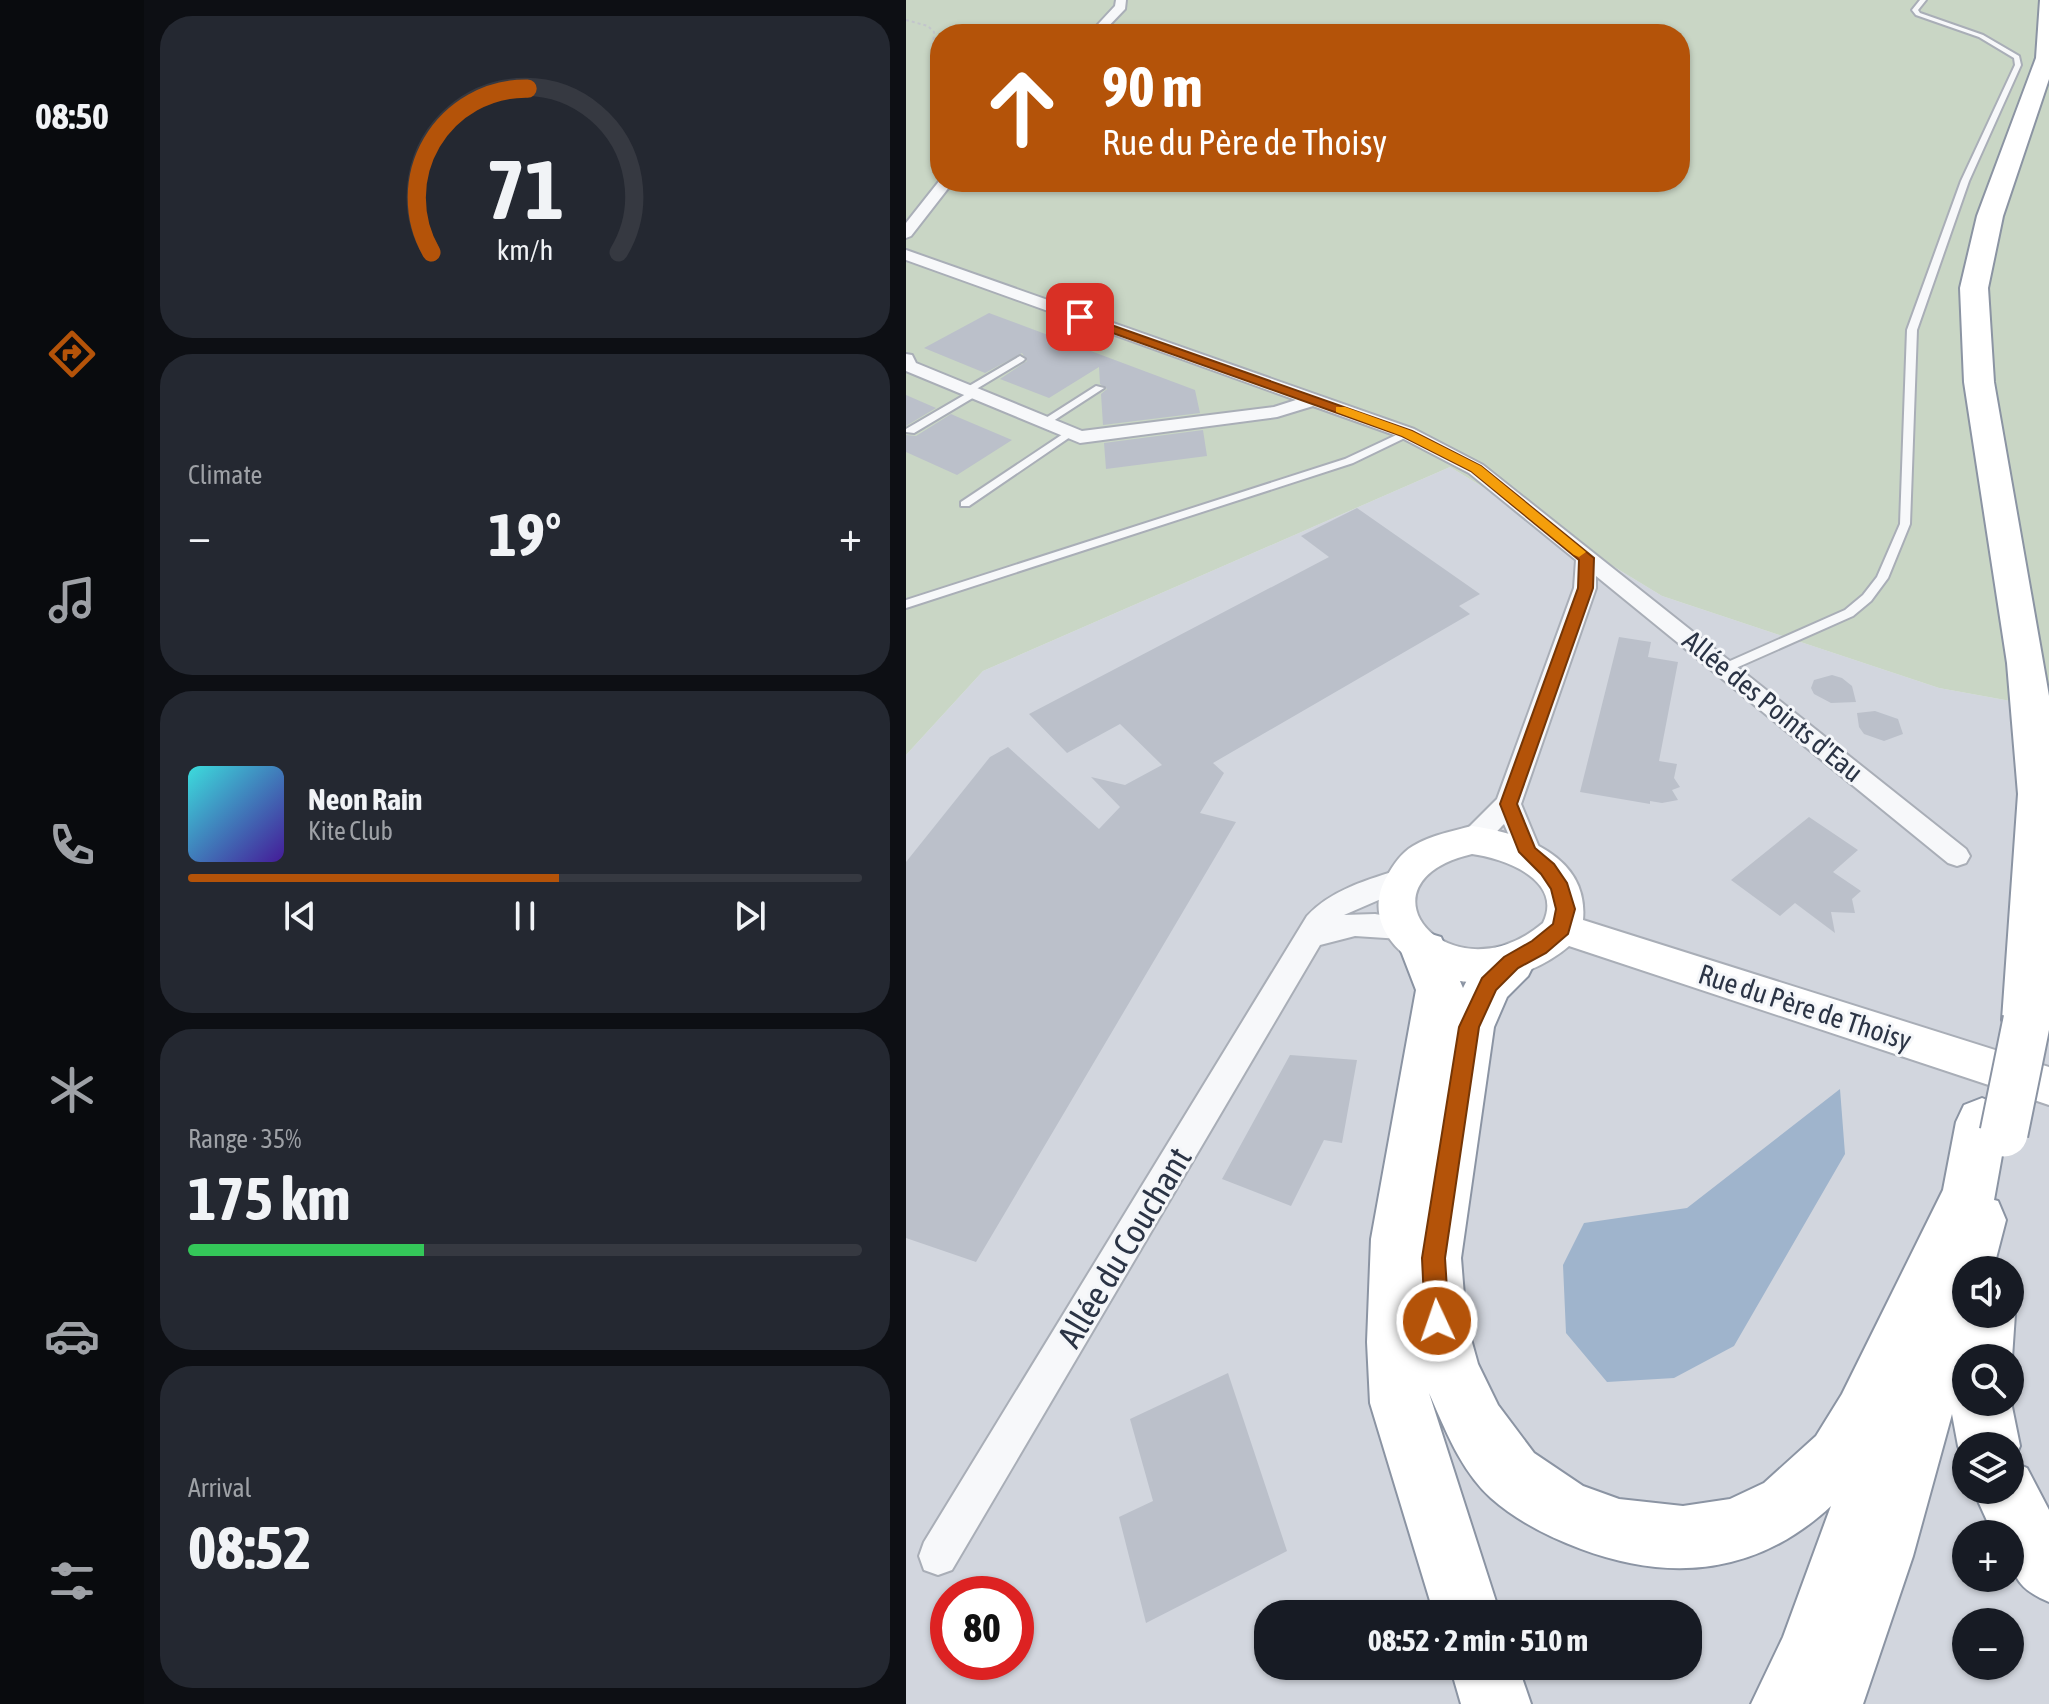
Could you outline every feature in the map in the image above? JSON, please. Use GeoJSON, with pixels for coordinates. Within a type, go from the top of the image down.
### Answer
{"type":"FeatureCollection","features":[{"type":"Feature","properties":{"kind":"highway"},"geometry":{"type":"LineString","coordinates":[[2014,1019],[2010,751],[2004,675],[1957,377],[1954,314],[1973,214],[2030,77],[2039,36],[2040,0]]}},
{"type":"Feature","properties":{"kind":"highway"},"geometry":{"type":"LineString","coordinates":[[1828,1704],[1880,1556],[1993,1128],[2014,1019],[2039,794],[2026,663],[1979,382],[1974,288],[1990,216],[2046,58],[2049,0]]}},
{"type":"Feature","properties":{"kind":"highway"},"geometry":{"type":"LineString","coordinates":[[1412,940],[1440,990],[1399,1239],[1396,1342],[1400,1403],[1463,1600]]}},
{"type":"Feature","properties":{"kind":"highway"},"geometry":{"type":"LineString","coordinates":[[1511,962],[1489,984],[1469,1027],[1433,1258],[1437,1321],[1450,1371],[1476,1427],[1512,1475],[1564,1511],[1619,1531],[1683,1538],[1735,1530],[1786,1505],[1838,1458],[1863,1415],[1969,1194]]}},
{"type":"Feature","properties":{"kind":"highway"},"geometry":{"type":"LineString","coordinates":[[1786,1704],[1811,1653],[1913,1367],[1993,1128]]}},
{"type":"Feature","properties":{"kind":"highway"},"geometry":{"type":"LineString","coordinates":[[1991,1256],[1993,1128]]}},
{"type":"Feature","properties":{"kind":"highway"},"geometry":{"type":"LineString","coordinates":[[2012,1504],[2049,1569]]}},
{"type":"Feature","properties":{"kind":"highway"},"geometry":{"type":"LineString","coordinates":[[1488,1680],[1496,1704]]}},
{"type":"Feature","properties":{"kind":"main road"},"geometry":{"type":"LineString","coordinates":[[1472,840],[1502,843],[1528,852],[1548,869],[1560,888],[1565,909],[1561,928],[1539,947],[1511,962],[1482,968],[1452,964],[1412,940],[1395,903],[1402,879],[1422,858],[1447,845],[1472,840]]}},
{"type":"Feature","properties":{"kind":"main road","name":"Rue du Père de Thoisy"},"geometry":{"type":"LineString","coordinates":[[1561,928],[2049,1086]]}},
{"type":"Feature","properties":{"kind":"street"},"geometry":{"type":"LineString","coordinates":[[1105,24],[1121,7],[1121,0]]}},
{"type":"Feature","properties":{"kind":"street"},"geometry":{"type":"LineString","coordinates":[[906,233],[938,192]]}},
{"type":"Feature","properties":{"kind":"street"},"geometry":{"type":"LineString","coordinates":[[906,255],[1407,433],[1476,469],[1587,558],[1585,588],[1508,804],[1472,840]]}},
{"type":"Feature","properties":{"kind":"street"},"geometry":{"type":"LineString","coordinates":[[906,359],[908,366],[1080,437],[1277,412],[1313,400]]}},
{"type":"Feature","properties":{"kind":"street","name":"Allée des Points d'Eau"},"geometry":{"type":"LineString","coordinates":[[1587,558],[1957,856]]}},
{"type":"Feature","properties":{"kind":"street"},"geometry":{"type":"LineString","coordinates":[[1508,804],[1528,852]]}},
{"type":"Feature","properties":{"kind":"street","name":"Allée du Couchant"},"geometry":{"type":"LineString","coordinates":[[938,1556],[1317,922],[1338,902],[1371,893],[1402,879]]}},
{"type":"Feature","properties":{"kind":"street"},"geometry":{"type":"LineString","coordinates":[[1310,937],[1340,924],[1365,923],[1412,940]]}},
{"type":"Feature","properties":{"kind":"lane"},"geometry":{"type":"LineString","coordinates":[[1725,668],[1849,613],[1867,598],[1882,578],[1905,524],[1912,330],[1965,181],[2018,65],[2017,57],[2004,47],[1918,14],[1915,10],[1923,0]]}},
{"type":"Feature","properties":{"kind":"lane"},"geometry":{"type":"LineString","coordinates":[[910,431],[1020,359]]}},
{"type":"Feature","properties":{"kind":"lane"},"geometry":{"type":"LineString","coordinates":[[1043,423],[1099,388]]}},
{"type":"Feature","properties":{"kind":"lane"},"geometry":{"type":"LineString","coordinates":[[965,504],[1069,433]]}},
{"type":"Feature","properties":{"kind":"lane"},"geometry":{"type":"LineString","coordinates":[[906,604],[1349,461],[1407,433]]}},
{"type":"Feature","properties":{"kind":"path"},"geometry":{"type":"LineString","coordinates":[[906,20],[930,28]]}},
{"type":"Feature","properties":{"kind":"shaded area"},"geometry":{"type":"Polygon","coordinates":[[[1450,467],[1662,596],[1939,688],[2049,708],[2049,1704],[906,1704],[906,755],[983,671],[1450,467]]]}},
{"type":"Feature","properties":{"kind":"green space"},"geometry":{"type":"Polygon","coordinates":[[[906,0],[2049,0],[2049,708],[1939,688],[1662,596],[1450,467],[983,671],[906,755],[906,0]]]}},
{"type":"Feature","properties":{"kind":"water"},"geometry":{"type":"Polygon","coordinates":[[[1840,1089],[1845,1154],[1734,1346],[1674,1378],[1607,1382],[1566,1333],[1563,1265],[1584,1223],[1687,1208],[1840,1089]]]}},
{"type":"Feature","properties":{"kind":"building"},"geometry":{"type":"Polygon","coordinates":[[[989,313],[1195,390],[1200,413],[1103,425],[1101,394],[1107,389],[1100,384],[1099,367],[1049,398],[1000,379],[1027,361],[1022,353],[985,373],[924,348],[989,313]]]}},
{"type":"Feature","properties":{"kind":"building"},"geometry":{"type":"Polygon","coordinates":[[[906,395],[936,408],[906,426],[906,395]]]}},
{"type":"Feature","properties":{"kind":"building"},"geometry":{"type":"Polygon","coordinates":[[[951,414],[1012,440],[957,475],[906,452],[906,435],[916,436],[951,414]]]}},
{"type":"Feature","properties":{"kind":"building"},"geometry":{"type":"Polygon","coordinates":[[[1203,430],[1207,456],[1106,469],[1104,443],[1203,430]]]}},
{"type":"Feature","properties":{"kind":"building"},"geometry":{"type":"Polygon","coordinates":[[[1357,508],[1480,594],[1459,606],[1470,614],[1213,763],[1224,773],[1200,813],[1236,822],[976,1262],[906,1238],[906,862],[990,757],[1008,747],[1099,829],[1120,807],[1091,777],[1125,785],[1162,765],[1120,724],[1067,753],[1029,714],[1329,557],[1301,536],[1357,508]]]}},
{"type":"Feature","properties":{"kind":"building"},"geometry":{"type":"Polygon","coordinates":[[[1619,637],[1651,642],[1648,657],[1678,662],[1659,761],[1677,764],[1674,778],[1680,787],[1672,790],[1678,800],[1662,803],[1650,801],[1650,804],[1580,792],[1619,637]]]}},
{"type":"Feature","properties":{"kind":"building"},"geometry":{"type":"Polygon","coordinates":[[[1832,675],[1852,686],[1856,702],[1831,703],[1814,694],[1811,688],[1814,680],[1832,675]]]}},
{"type":"Feature","properties":{"kind":"building"},"geometry":{"type":"Polygon","coordinates":[[[1875,711],[1898,719],[1903,734],[1884,741],[1864,734],[1859,727],[1857,713],[1875,711]]]}},
{"type":"Feature","properties":{"kind":"building"},"geometry":{"type":"Polygon","coordinates":[[[1809,817],[1858,850],[1833,872],[1861,891],[1852,899],[1855,913],[1831,912],[1835,933],[1795,903],[1780,916],[1731,880],[1809,817]]]}},
{"type":"Feature","properties":{"kind":"building"},"geometry":{"type":"Polygon","coordinates":[[[1290,1055],[1357,1060],[1342,1143],[1324,1140],[1291,1206],[1222,1179],[1290,1055]]]}},
{"type":"Feature","properties":{"kind":"building"},"geometry":{"type":"Polygon","coordinates":[[[1228,1373],[1287,1551],[1146,1623],[1119,1517],[1153,1501],[1130,1419],[1228,1373]]]}},
{"type":"Feature","properties":{"kind":"slow traffic"},"geometry":{"type":"LineString","coordinates":[[1340,410],[1407,433],[1476,469],[1579,552]]}},
{"type":"Feature","properties":{"kind":"route"},"geometry":{"type":"LineString","coordinates":[[1080,317],[1407,433],[1476,469],[1587,558],[1585,588],[1508,804],[1528,852],[1548,869],[1560,888],[1565,909],[1561,928],[1539,947],[1511,962],[1489,984],[1469,1027],[1433,1258],[1437,1321]]}}]}
